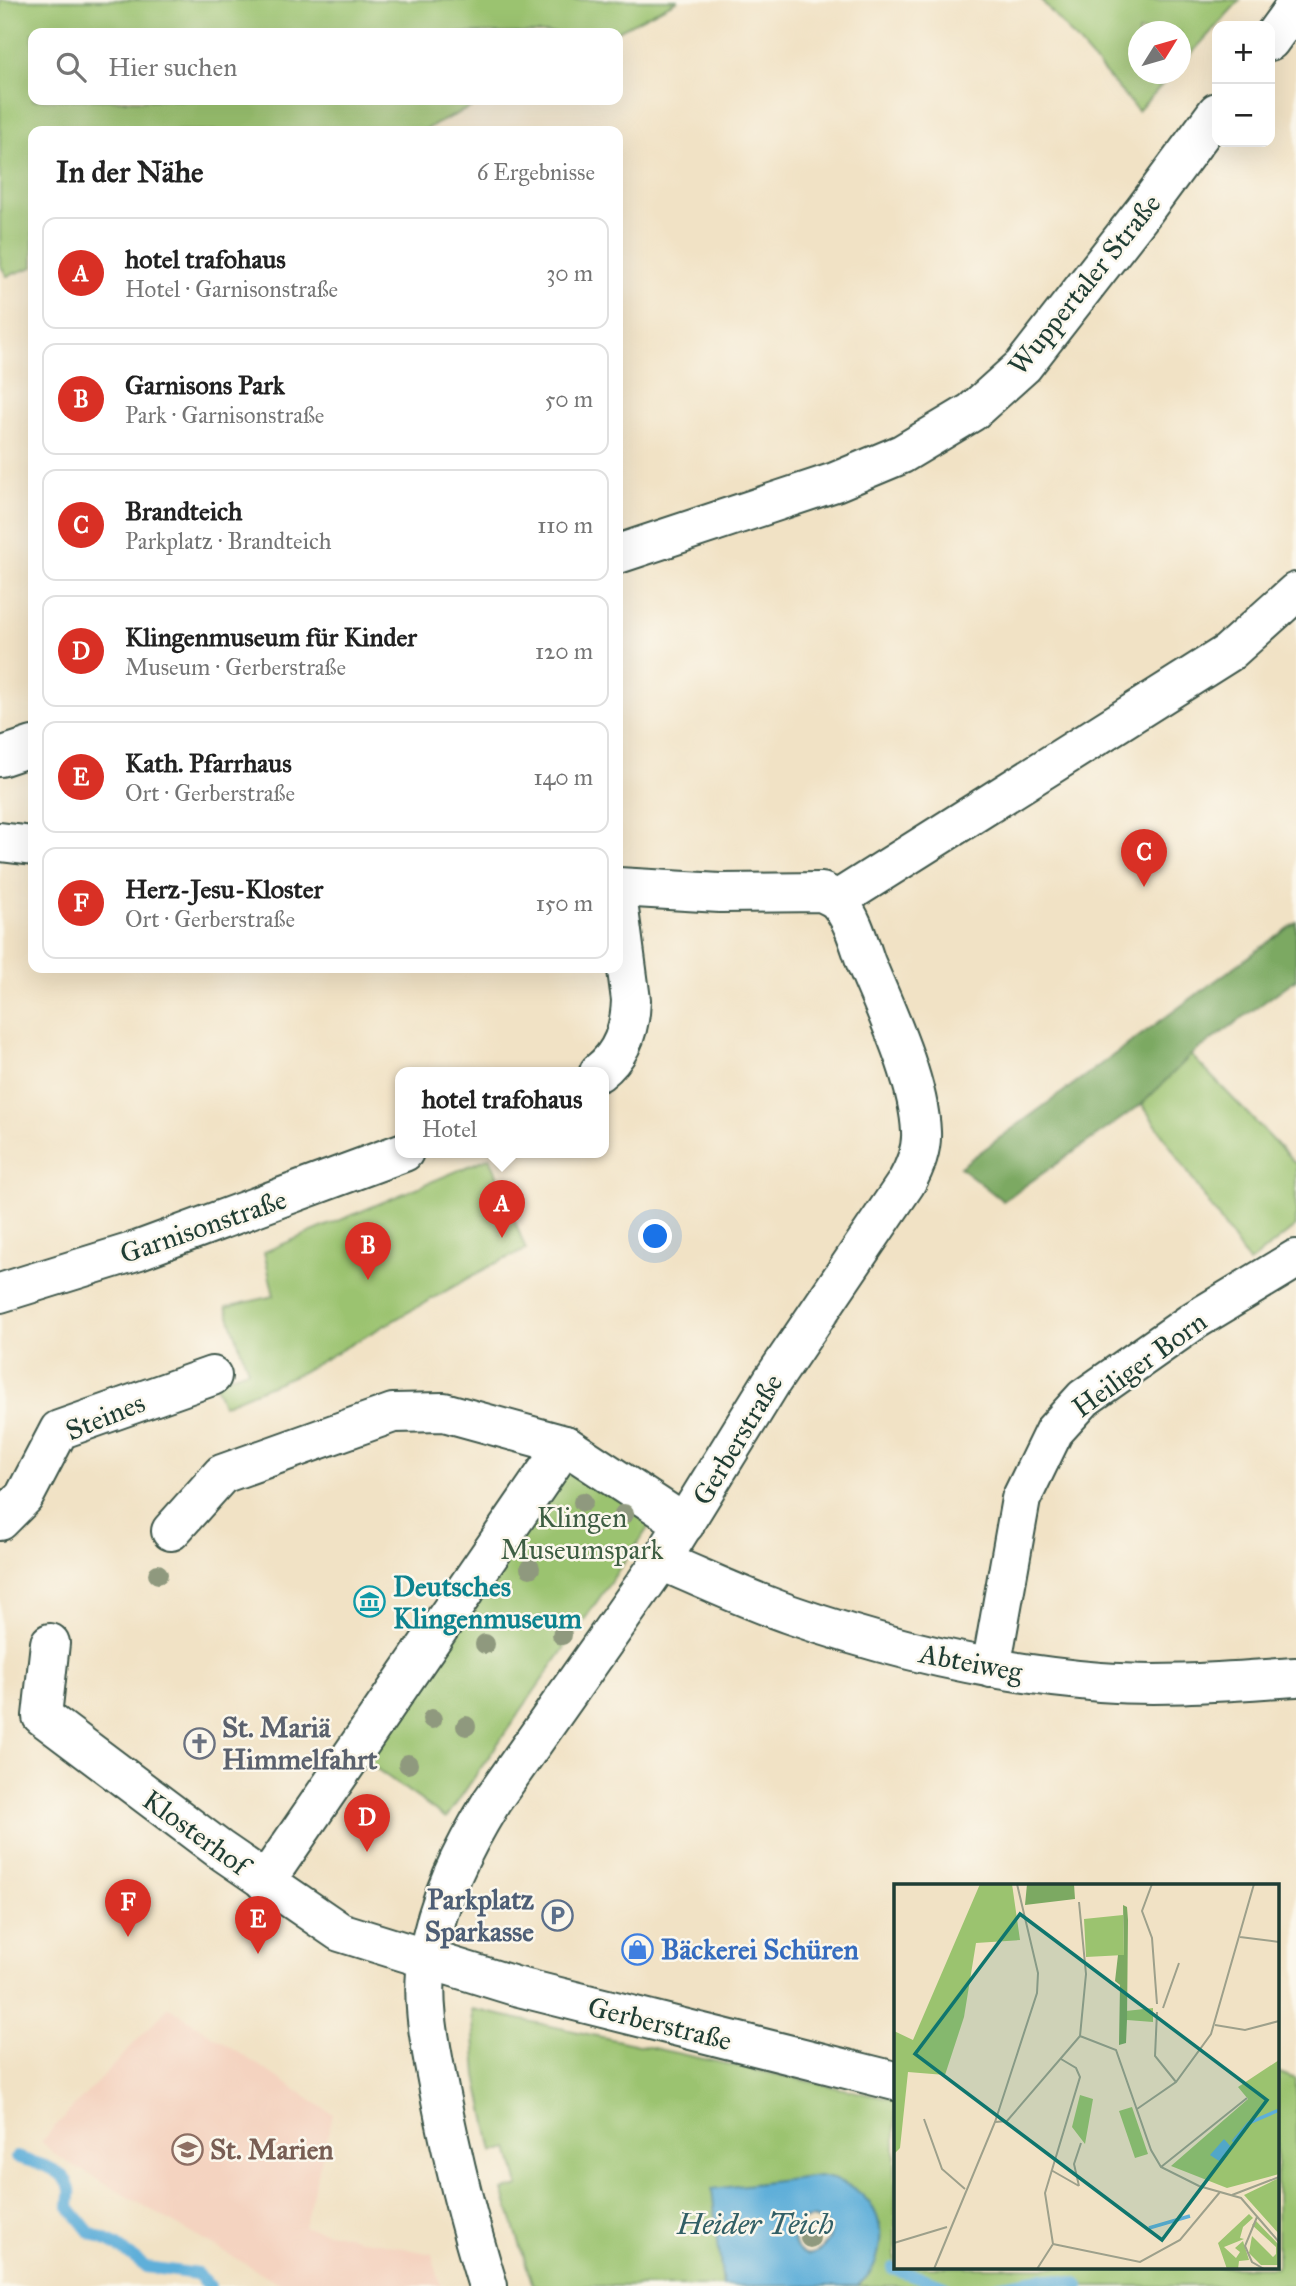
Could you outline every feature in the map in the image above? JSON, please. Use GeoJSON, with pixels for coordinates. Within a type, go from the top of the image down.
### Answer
{"type":"FeatureCollection","features":[{"type":"Feature","properties":{"kind":"street"},"geometry":{"type":"LineString","coordinates":[[1275,34],[1296,5]]}},
{"type":"Feature","properties":{"kind":"street","name":"Wuppertaler Straße"},"geometry":{"type":"LineString","coordinates":[[623,552],[835,482],[902,454],[972,412],[1023,366],[1212,119]]}},
{"type":"Feature","properties":{"kind":"street"},"geometry":{"type":"LineString","coordinates":[[623,887],[720,892],[822,892],[837,900],[1228,653],[1296,592]]}},
{"type":"Feature","properties":{"kind":"street"},"geometry":{"type":"LineString","coordinates":[[0,757],[28,748]]}},
{"type":"Feature","properties":{"kind":"street"},"geometry":{"type":"LineString","coordinates":[[0,842],[28,845]]}},
{"type":"Feature","properties":{"kind":"street","name":"Gerberstraße"},"geometry":{"type":"LineString","coordinates":[[488,2286],[449,2141],[432,2055],[425,1992],[427,1958],[436,1916],[448,1884],[479,1822],[662,1561],[772,1381],[906,1183],[921,1146],[921,1122],[916,1099],[898,1041],[849,920],[837,900]]}},
{"type":"Feature","properties":{"kind":"street"},"geometry":{"type":"LineString","coordinates":[[605,1067],[619,1049],[627,1033],[630,1013],[631,1000],[623,940]]}},
{"type":"Feature","properties":{"kind":"street","name":"Garnisonstraße"},"geometry":{"type":"LineString","coordinates":[[0,1293],[139,1250],[395,1155]]}},
{"type":"Feature","properties":{"kind":"street","name":"Heiliger Born"},"geometry":{"type":"LineString","coordinates":[[991,1668],[1021,1499],[1054,1431],[1084,1398],[1195,1320],[1296,1259]]}},
{"type":"Feature","properties":{"kind":"street","name":"Steines"},"geometry":{"type":"LineString","coordinates":[[0,1521],[24,1497],[59,1430],[212,1376]]}},
{"type":"Feature","properties":{"kind":"street"},"geometry":{"type":"LineString","coordinates":[[172,1531],[222,1474],[393,1413],[444,1412],[565,1445],[685,1524]]}},
{"type":"Feature","properties":{"kind":"street"},"geometry":{"type":"LineString","coordinates":[[265,1882],[565,1445]]}},
{"type":"Feature","properties":{"kind":"street","name":"Abteiweg"},"geometry":{"type":"LineString","coordinates":[[662,1561],[786,1613],[836,1630],[991,1668],[1118,1683],[1213,1682],[1296,1677]]}},
{"type":"Feature","properties":{"kind":"street","name":"Klosterhof"},"geometry":{"type":"LineString","coordinates":[[50,1643],[42,1716],[265,1882],[340,1932],[427,1958]]}},
{"type":"Feature","properties":{"kind":"street","name":"Gerberstraße"},"geometry":{"type":"LineString","coordinates":[[427,1958],[515,1986],[894,2081]]}},
{"type":"Feature","properties":{"kind":"shaded area","name":"St. Marien"},"geometry":{"type":"Polygon","coordinates":[[[169,2007],[333,2114],[304,2227],[432,2254],[441,2286],[284,2286],[55,2155],[41,2141],[169,2007]]]}},
{"type":"Feature","properties":{"kind":"green space"},"geometry":{"type":"Polygon","coordinates":[[[0,0],[678,0],[623,28],[28,28],[28,105],[476,105],[432,126],[28,126],[28,269],[7,276],[0,265],[0,0]]]}},
{"type":"Feature","properties":{"kind":"green space"},"geometry":{"type":"Polygon","coordinates":[[[1041,0],[1240,0],[1221,21],[1212,21],[1212,31],[1191,54],[1191,21],[1128,21],[1128,84],[1163,84],[1138,111],[1041,0]]]}},
{"type":"Feature","properties":{"kind":"green space"},"geometry":{"type":"Polygon","coordinates":[[[1296,922],[1296,979],[1191,1055],[1142,1104],[1003,1201],[960,1167],[1296,922]]]}},
{"type":"Feature","properties":{"kind":"green space"},"geometry":{"type":"Polygon","coordinates":[[[1191,1055],[1296,1164],[1296,1226],[1249,1263],[1142,1104],[1191,1055]]]}},
{"type":"Feature","properties":{"kind":"green space"},"geometry":{"type":"Polygon","coordinates":[[[488,1158],[490,1158],[526,1250],[494,1264],[300,1373],[223,1405],[214,1381],[248,1370],[226,1307],[274,1296],[264,1252],[488,1158]]]}},
{"type":"Feature","properties":{"kind":"green space","name":"Klingen Museumspark"},"geometry":{"type":"Polygon","coordinates":[[[570,1460],[655,1518],[446,1818],[364,1760],[570,1460]]]}},
{"type":"Feature","properties":{"kind":"green space"},"geometry":{"type":"Polygon","coordinates":[[[472,2009],[894,2100],[894,2268],[1278,2268],[1278,2072],[1296,2079],[1296,2286],[856,2286],[861,2283],[880,2224],[713,2189],[723,2286],[533,2286],[503,2190],[519,2186],[509,2148],[493,2152],[477,2076],[472,2009]]]}},
{"type":"Feature","properties":{"kind":"water","name":"Heider Teich"},"geometry":{"type":"Polygon","coordinates":[[[819,2176],[846,2184],[867,2200],[874,2210],[880,2235],[874,2266],[856,2286],[723,2286],[712,2189],[819,2176]],[[812,2218],[797,2225],[793,2236],[799,2251],[807,2254],[823,2247],[828,2240],[829,2231],[825,2224],[812,2218]]]}},
{"type":"Feature","properties":{"kind":"waterway"},"geometry":{"type":"LineString","coordinates":[[16,2157],[48,2167],[62,2176],[70,2189],[69,2207],[90,2233],[116,2245],[146,2267],[197,2274],[210,2286]]}},
{"type":"Feature","properties":{"kind":"waterway"},"geometry":{"type":"LineString","coordinates":[[892,2268],[945,2286]]}},
{"type":"Feature","properties":{"kind":"waterway"},"geometry":{"type":"LineString","coordinates":[[998,2286],[1042,2278],[1076,2283],[1079,2286]]}},
{"type":"Feature","properties":{"kind":"place","name":"Brandteich"},"geometry":{"type":"Point","coordinates":[1144,887]}},
{"type":"Feature","properties":{"kind":"place","name":"hotel trafohaus"},"geometry":{"type":"Point","coordinates":[502,1238]}},
{"type":"Feature","properties":{"kind":"place","name":"Garnisons Park"},"geometry":{"type":"Point","coordinates":[368,1280]}},
{"type":"Feature","properties":{"kind":"place","name":"Deutsches Klingenmuseum"},"geometry":{"type":"Point","coordinates":[370,1602]}},
{"type":"Feature","properties":{"kind":"place","name":"St. Mariä Himmelfahrt"},"geometry":{"type":"Point","coordinates":[199,1743]}},
{"type":"Feature","properties":{"kind":"place","name":"Klingenmuseum für Kinder"},"geometry":{"type":"Point","coordinates":[367,1852]}},
{"type":"Feature","properties":{"kind":"place","name":"Parkplatz Sparkasse"},"geometry":{"type":"Point","coordinates":[557,1915]}},
{"type":"Feature","properties":{"kind":"place","name":"Herz-Jesu-Kloster"},"geometry":{"type":"Point","coordinates":[128,1937]}},
{"type":"Feature","properties":{"kind":"place","name":"Bäckerei Schüren"},"geometry":{"type":"Point","coordinates":[638,1949]}},
{"type":"Feature","properties":{"kind":"place","name":"Kath. Pfarrhaus"},"geometry":{"type":"Point","coordinates":[258,1954]}},
{"type":"Feature","properties":{"kind":"place","name":"St. Marien"},"geometry":{"type":"Point","coordinates":[187,2149]}}]}
